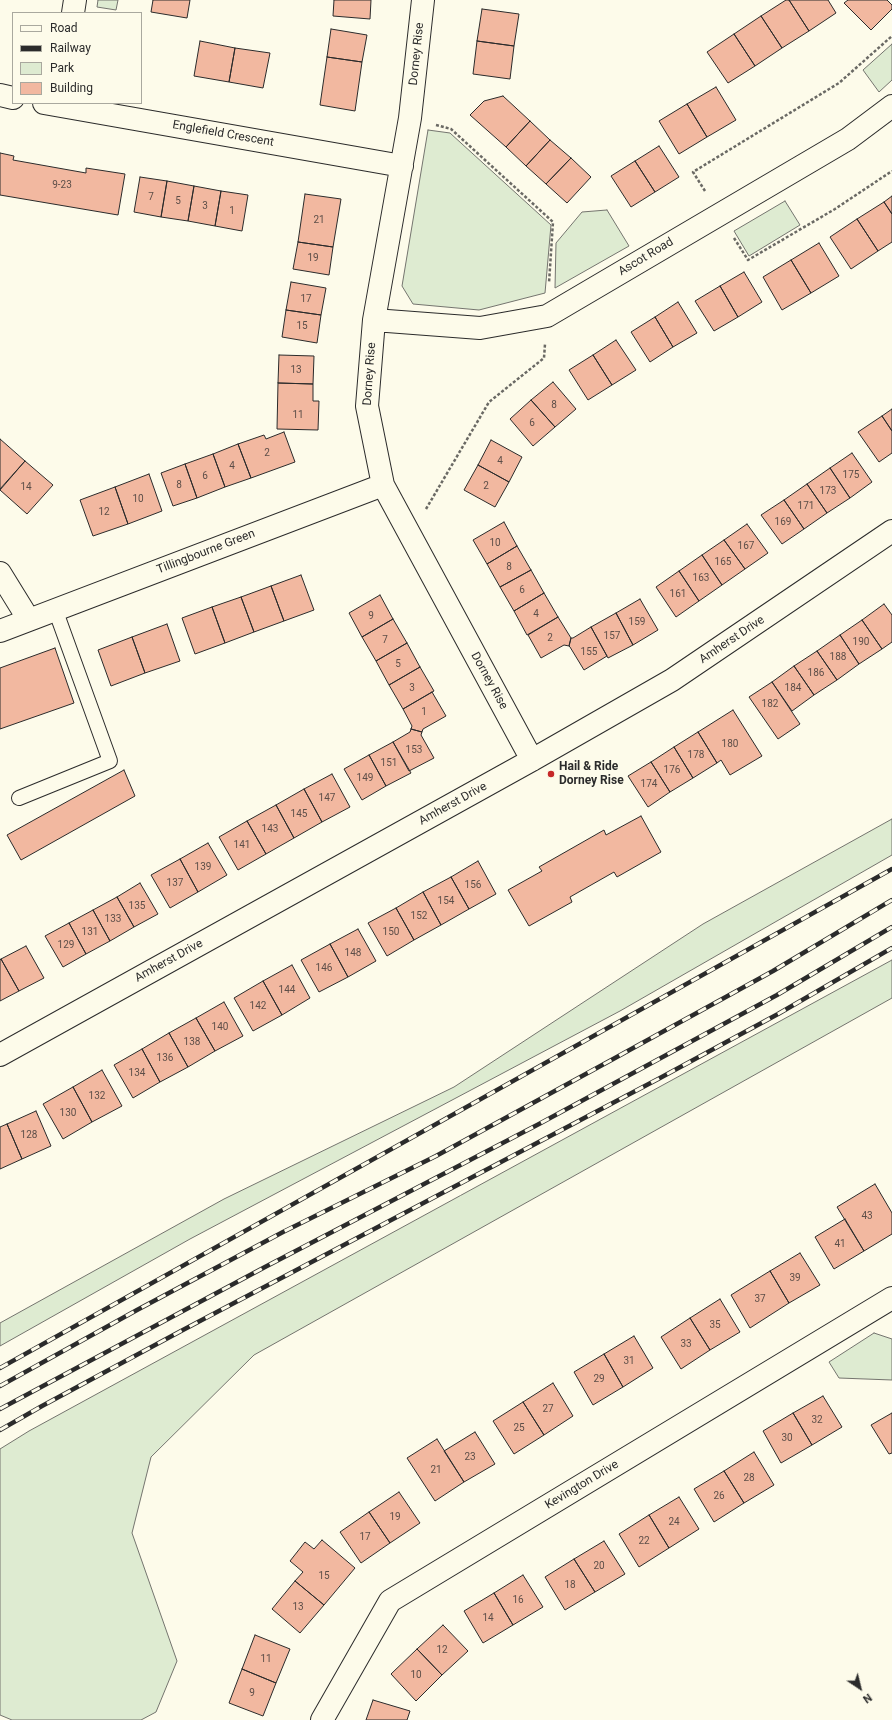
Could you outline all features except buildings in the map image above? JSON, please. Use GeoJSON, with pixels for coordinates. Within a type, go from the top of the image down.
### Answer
{"type":"FeatureCollection","features":[{"type":"Feature","properties":{"kind":"street"},"geometry":{"type":"LineString","coordinates":[[73,12],[75,0]]}},
{"type":"Feature","properties":{"kind":"street","name":"Dorney Rise"},"geometry":{"type":"LineString","coordinates":[[423,0],[410,118],[374,320],[367,406],[383,485],[532,760]]}},
{"type":"Feature","properties":{"kind":"street"},"geometry":{"type":"LineString","coordinates":[[0,95],[12,98]]}},
{"type":"Feature","properties":{"kind":"street","name":"Englefield Crescent"},"geometry":{"type":"LineString","coordinates":[[52,104],[402,166]]}},
{"type":"Feature","properties":{"kind":"street","name":"Ascot Road"},"geometry":{"type":"LineString","coordinates":[[374,320],[480,328],[547,316],[848,138],[892,106]]}},
{"type":"Feature","properties":{"kind":"street","name":"Tillingbourne Green"},"geometry":{"type":"LineString","coordinates":[[0,631],[383,485]]}},
{"type":"Feature","properties":{"kind":"street","name":"Amherst Drive"},"geometry":{"type":"LineString","coordinates":[[0,1055],[532,760],[672,680],[892,531]]}},
{"type":"Feature","properties":{"kind":"street"},"geometry":{"type":"LineString","coordinates":[[0,573],[29,620]]}},
{"type":"Feature","properties":{"kind":"street","name":"Kevington Drive"},"geometry":{"type":"LineString","coordinates":[[322,1720],[390,1600],[892,1298]]}},
{"type":"Feature","properties":{"kind":"lane"},"geometry":{"type":"LineString","coordinates":[[19,798],[110,761],[56,609]]}},
{"type":"Feature","properties":{"kind":"path"},"geometry":{"type":"LineString","coordinates":[[892,36],[839,83],[693,172],[748,260],[835,209],[892,170]]}},
{"type":"Feature","properties":{"kind":"path"},"geometry":{"type":"LineString","coordinates":[[410,118],[451,129],[553,222],[544,358],[489,402],[431,499]]}},
{"type":"Feature","properties":{"kind":"green space"},"geometry":{"type":"Polygon","coordinates":[[[98,0],[118,0],[116,10],[97,7],[98,0]]]}},
{"type":"Feature","properties":{"kind":"green space"},"geometry":{"type":"Polygon","coordinates":[[[892,44],[892,80],[879,92],[863,70],[892,44]]]}},
{"type":"Feature","properties":{"kind":"green space"},"geometry":{"type":"Polygon","coordinates":[[[428,130],[450,133],[551,225],[545,293],[479,310],[413,304],[402,286],[428,130]]]}},
{"type":"Feature","properties":{"kind":"green space"},"geometry":{"type":"Polygon","coordinates":[[[785,201],[800,225],[749,256],[734,231],[785,201]]]}},
{"type":"Feature","properties":{"kind":"green space"},"geometry":{"type":"Polygon","coordinates":[[[607,210],[629,246],[555,288],[556,243],[582,212],[607,210]]]}},
{"type":"Feature","properties":{"kind":"green space"},"geometry":{"type":"Polygon","coordinates":[[[892,819],[892,855],[620,1011],[190,1239],[0,1346],[0,1323],[224,1199],[454,1087],[703,924],[892,819]]]}},
{"type":"Feature","properties":{"kind":"green space"},"geometry":{"type":"Polygon","coordinates":[[[892,960],[892,998],[254,1355],[151,1457],[132,1533],[177,1661],[156,1712],[141,1720],[12,1720],[0,1715],[0,1449],[29,1431],[892,960]]]}},
{"type":"Feature","properties":{"kind":"green space"},"geometry":{"type":"Polygon","coordinates":[[[874,1333],[892,1339],[892,1380],[839,1378],[829,1362],[874,1333]]]}},
{"type":"Feature","properties":{"kind":"railway"},"geometry":{"type":"LineString","coordinates":[[0,1368],[892,869]]}},
{"type":"Feature","properties":{"kind":"railway"},"geometry":{"type":"LineString","coordinates":[[0,1386],[137,1310],[283,1232],[436,1156],[773,971],[892,900]]}},
{"type":"Feature","properties":{"kind":"railway"},"geometry":{"type":"LineString","coordinates":[[0,1409],[265,1267],[539,1124],[777,995],[892,927]]}},
{"type":"Feature","properties":{"kind":"railway"},"geometry":{"type":"LineString","coordinates":[[0,1430],[181,1331],[660,1078],[778,1014],[892,948]]}},
{"type":"Feature","properties":{"kind":"place","name":"Hail & Ride Dorney Rise"},"geometry":{"type":"Point","coordinates":[551,774]}}]}
